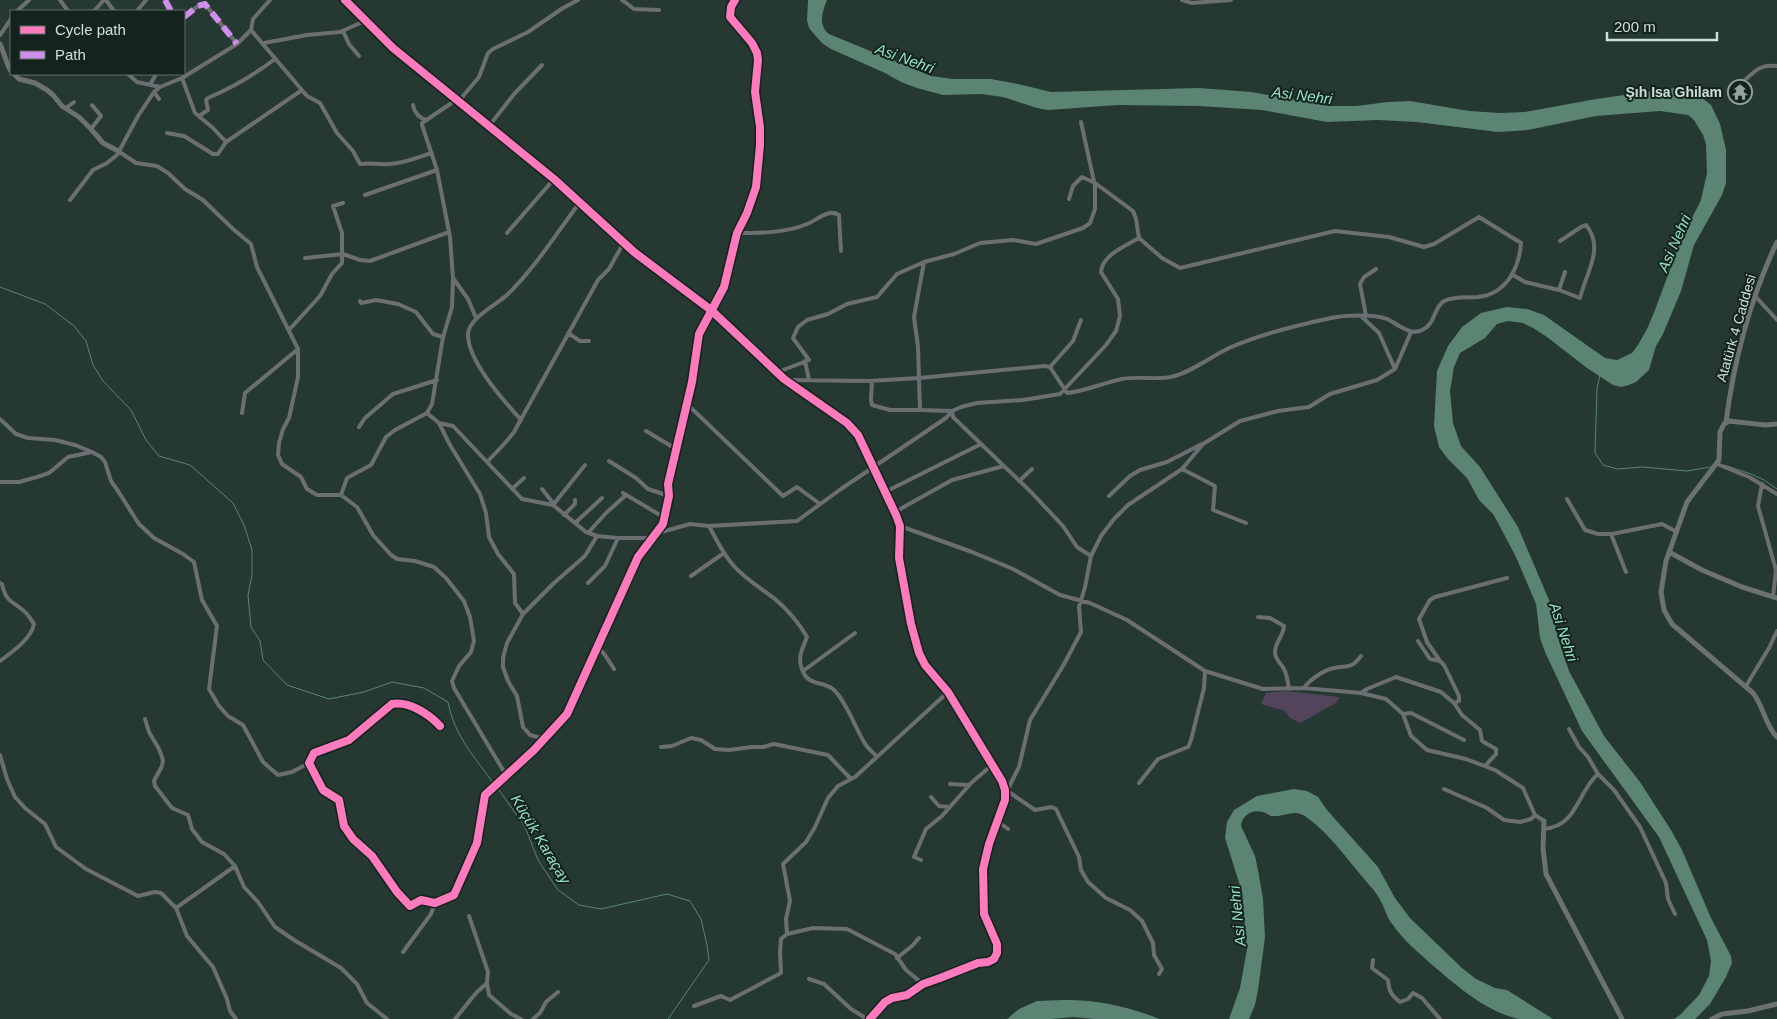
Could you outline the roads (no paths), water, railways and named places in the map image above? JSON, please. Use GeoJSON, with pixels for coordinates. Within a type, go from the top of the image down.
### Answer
{"type":"FeatureCollection","features":[{"type":"Feature","properties":{"kind":"street"},"geometry":{"type":"LineString","coordinates":[[18,10],[29,0]]}},
{"type":"Feature","properties":{"kind":"street"},"geometry":{"type":"LineString","coordinates":[[95,10],[105,0],[113,10]]}},
{"type":"Feature","properties":{"kind":"street"},"geometry":{"type":"LineString","coordinates":[[138,10],[146,0]]}},
{"type":"Feature","properties":{"kind":"street"},"geometry":{"type":"LineString","coordinates":[[70,200],[93,170],[117,155],[138,116],[154,92],[160,87],[182,78],[237,44],[251,30],[254,19],[270,0]]}},
{"type":"Feature","properties":{"kind":"street"},"geometry":{"type":"LineString","coordinates":[[345,0],[393,48],[580,201],[634,252],[711,310],[778,372],[847,423],[858,435],[900,526],[899,558],[911,624],[919,653],[925,665],[948,692],[1006,790],[1035,810],[1051,807],[1056,809],[1079,857],[1081,870],[1088,882],[1106,898],[1130,910],[1142,921],[1153,943],[1154,955],[1162,969],[1159,974]]}},
{"type":"Feature","properties":{"kind":"street"},"geometry":{"type":"LineString","coordinates":[[341,495],[347,478],[371,465],[386,437],[395,430],[428,413],[432,404],[443,337],[452,307],[453,278],[449,232],[437,170],[422,123],[457,101],[479,77],[488,53],[493,48],[528,32],[578,0]]}},
{"type":"Feature","properties":{"kind":"street"},"geometry":{"type":"LineString","coordinates":[[622,0],[634,9],[659,10]]}},
{"type":"Feature","properties":{"kind":"street"},"geometry":{"type":"LineString","coordinates":[[658,533],[665,518],[669,496],[668,484],[692,382],[699,334],[724,287],[737,233],[747,213],[756,187],[760,145],[756,92],[758,60],[752,43],[730,17],[731,7],[735,0]]}},
{"type":"Feature","properties":{"kind":"street"},"geometry":{"type":"LineString","coordinates":[[1182,0],[1192,3],[1231,0]]}},
{"type":"Feature","properties":{"kind":"street"},"geometry":{"type":"LineString","coordinates":[[185,16],[198,6],[204,4],[237,44]]}},
{"type":"Feature","properties":{"kind":"street"},"geometry":{"type":"LineString","coordinates":[[264,43],[343,31],[367,20]]}},
{"type":"Feature","properties":{"kind":"street"},"geometry":{"type":"LineString","coordinates":[[0,35],[10,22]]}},
{"type":"Feature","properties":{"kind":"street"},"geometry":{"type":"LineString","coordinates":[[251,30],[302,90],[312,100],[320,103],[337,133],[353,151],[360,164],[370,162],[400,163],[432,153]]}},
{"type":"Feature","properties":{"kind":"street"},"geometry":{"type":"LineString","coordinates":[[343,31],[349,44],[359,56]]}},
{"type":"Feature","properties":{"kind":"street"},"geometry":{"type":"LineString","coordinates":[[0,44],[10,70]]}},
{"type":"Feature","properties":{"kind":"street"},"geometry":{"type":"LineString","coordinates":[[199,116],[208,110],[206,100],[208,98],[256,74],[275,59]]}},
{"type":"Feature","properties":{"kind":"street"},"geometry":{"type":"LineString","coordinates":[[489,126],[515,93],[542,65]]}},
{"type":"Feature","properties":{"kind":"street"},"geometry":{"type":"LineString","coordinates":[[1745,80],[1756,70],[1767,65],[1777,66]]}},
{"type":"Feature","properties":{"kind":"street"},"geometry":{"type":"LineString","coordinates":[[14,75],[19,79],[47,90],[66,108],[79,117],[103,143],[136,163],[157,166],[185,189],[203,200],[251,244],[257,267],[298,349],[298,377],[289,418],[279,443],[278,455],[282,464],[301,477],[307,489],[316,495],[341,495],[357,507],[373,535],[391,555],[397,559],[415,560],[434,567],[446,578],[464,601],[470,617],[474,641],[470,652],[459,666],[452,681],[454,688],[504,776]]}},
{"type":"Feature","properties":{"kind":"street"},"geometry":{"type":"LineString","coordinates":[[129,75],[137,82],[160,87]]}},
{"type":"Feature","properties":{"kind":"street"},"geometry":{"type":"LineString","coordinates":[[140,82],[141,76]]}},
{"type":"Feature","properties":{"kind":"street"},"geometry":{"type":"LineString","coordinates":[[150,85],[155,76]]}},
{"type":"Feature","properties":{"kind":"street"},"geometry":{"type":"LineString","coordinates":[[182,78],[196,113],[226,142]]}},
{"type":"Feature","properties":{"kind":"street"},"geometry":{"type":"LineString","coordinates":[[167,133],[184,136],[213,154],[218,154],[226,142],[302,90]]}},
{"type":"Feature","properties":{"kind":"street"},"geometry":{"type":"LineString","coordinates":[[154,92],[159,99]]}},
{"type":"Feature","properties":{"kind":"street"},"geometry":{"type":"LineString","coordinates":[[66,108],[74,102]]}},
{"type":"Feature","properties":{"kind":"street"},"geometry":{"type":"LineString","coordinates":[[91,129],[101,116],[92,105]]}},
{"type":"Feature","properties":{"kind":"street"},"geometry":{"type":"LineString","coordinates":[[414,105],[414,111],[426,120]]}},
{"type":"Feature","properties":{"kind":"street"},"geometry":{"type":"LineString","coordinates":[[778,372],[810,360],[793,338],[794,333],[802,323],[828,314],[847,304],[877,298],[897,274],[924,262],[954,254],[980,244],[1013,240],[1036,244],[1083,228],[1092,221],[1095,209],[1094,183],[1081,122]]}},
{"type":"Feature","properties":{"kind":"street"},"geometry":{"type":"LineString","coordinates":[[365,195],[437,170]]}},
{"type":"Feature","properties":{"kind":"street"},"geometry":{"type":"LineString","coordinates":[[1050,367],[1067,393],[1123,379],[1172,377],[1252,339],[1333,317],[1366,316],[1386,318],[1411,332],[1420,331],[1434,319],[1437,308],[1444,301],[1453,298],[1477,297],[1495,292],[1502,287],[1513,275],[1518,265],[1521,243],[1479,218],[1434,244],[1424,247],[1389,237],[1335,232],[1180,268],[1162,258],[1139,238],[1133,211],[1094,183],[1082,177],[1073,186],[1069,199]]}},
{"type":"Feature","properties":{"kind":"street"},"geometry":{"type":"LineString","coordinates":[[508,233],[554,179]]}},
{"type":"Feature","properties":{"kind":"street"},"geometry":{"type":"LineString","coordinates":[[521,420],[498,394],[472,354],[468,333],[476,318],[507,295],[528,272],[580,201]]}},
{"type":"Feature","properties":{"kind":"street"},"geometry":{"type":"LineString","coordinates":[[289,330],[320,296],[332,274],[342,263],[342,232],[333,206],[343,203]]}},
{"type":"Feature","properties":{"kind":"street"},"geometry":{"type":"LineString","coordinates":[[737,233],[759,233],[797,228],[834,212],[839,215],[841,251]]}},
{"type":"Feature","properties":{"kind":"street"},"geometry":{"type":"LineString","coordinates":[[1513,275],[1525,282],[1558,290],[1580,298],[1595,250],[1593,233],[1586,225],[1560,241]]}},
{"type":"Feature","properties":{"kind":"street"},"geometry":{"type":"LineString","coordinates":[[306,258],[342,254],[370,261],[449,232]]}},
{"type":"Feature","properties":{"kind":"street"},"geometry":{"type":"LineString","coordinates":[[309,763],[323,790],[339,800],[344,826],[353,839],[372,856],[397,892],[410,906],[421,900],[435,903],[454,895],[477,843],[485,795],[490,788],[516,768],[567,714],[638,557],[652,538],[658,533],[690,524],[709,526],[797,521],[961,406],[1023,400],[1060,394],[1106,345],[1116,331],[1120,316],[1118,299],[1102,272],[1102,267],[1105,261],[1118,250],[1139,238]]}},
{"type":"Feature","properties":{"kind":"street"},"geometry":{"type":"LineString","coordinates":[[488,461],[505,443],[521,420],[598,280],[609,269],[624,242]]}},
{"type":"Feature","properties":{"kind":"street","name":"Atatürk 4 Caddesi"},"geometry":{"type":"LineString","coordinates":[[1720,465],[1720,432],[1726,422],[1735,362],[1755,296],[1777,242]]}},
{"type":"Feature","properties":{"kind":"street"},"geometry":{"type":"LineString","coordinates":[[920,410],[918,348],[914,317],[924,262]]}},
{"type":"Feature","properties":{"kind":"street"},"geometry":{"type":"LineString","coordinates":[[1366,316],[1360,284],[1364,277],[1376,269]]}},
{"type":"Feature","properties":{"kind":"street"},"geometry":{"type":"LineString","coordinates":[[1558,290],[1565,272]]}},
{"type":"Feature","properties":{"kind":"street"},"geometry":{"type":"LineString","coordinates":[[453,278],[468,299],[476,318]]}},
{"type":"Feature","properties":{"kind":"street"},"geometry":{"type":"LineString","coordinates":[[1755,296],[1777,320]]}},
{"type":"Feature","properties":{"kind":"street"},"geometry":{"type":"LineString","coordinates":[[360,301],[364,304],[376,300],[398,304],[416,312],[433,334],[443,337]]}},
{"type":"Feature","properties":{"kind":"street"},"geometry":{"type":"LineString","coordinates":[[1360,316],[1379,333],[1395,369]]}},
{"type":"Feature","properties":{"kind":"street"},"geometry":{"type":"LineString","coordinates":[[1050,367],[1073,341],[1081,320]]}},
{"type":"Feature","properties":{"kind":"street"},"geometry":{"type":"LineString","coordinates":[[1109,496],[1130,476],[1140,470],[1168,462],[1203,444],[1240,420],[1278,411],[1309,407],[1330,394],[1377,380],[1395,369],[1411,332]]}},
{"type":"Feature","properties":{"kind":"street"},"geometry":{"type":"LineString","coordinates":[[568,334],[580,341],[589,341]]}},
{"type":"Feature","properties":{"kind":"street"},"geometry":{"type":"LineString","coordinates":[[242,413],[245,393],[298,349]]}},
{"type":"Feature","properties":{"kind":"street"},"geometry":{"type":"LineString","coordinates":[[805,361],[809,380]]}},
{"type":"Feature","properties":{"kind":"street"},"geometry":{"type":"LineString","coordinates":[[788,380],[872,381],[1038,366],[1050,367]]}},
{"type":"Feature","properties":{"kind":"street"},"geometry":{"type":"LineString","coordinates":[[359,426],[365,418],[393,394],[437,380]]}},
{"type":"Feature","properties":{"kind":"street"},"geometry":{"type":"LineString","coordinates":[[872,381],[872,405],[890,410],[952,411]]}},
{"type":"Feature","properties":{"kind":"street"},"geometry":{"type":"LineString","coordinates":[[687,404],[783,496],[797,487],[820,504]]}},
{"type":"Feature","properties":{"kind":"street"},"geometry":{"type":"LineString","coordinates":[[952,411],[953,417],[1063,526],[1077,547],[1091,556]]}},
{"type":"Feature","properties":{"kind":"street"},"geometry":{"type":"LineString","coordinates":[[428,413],[439,423],[480,494],[490,536],[498,554],[514,574],[515,603],[523,614]]}},
{"type":"Feature","properties":{"kind":"street"},"geometry":{"type":"LineString","coordinates":[[0,419],[16,434],[28,438],[55,440],[92,452],[105,462],[111,481],[140,524],[154,538],[194,562],[202,600],[217,626],[208,689],[228,716],[243,725],[263,762],[278,775],[292,772],[309,763],[314,753],[349,740],[392,704],[398,703],[412,706],[440,726]]}},
{"type":"Feature","properties":{"kind":"street"},"geometry":{"type":"LineString","coordinates":[[1726,422],[1777,424]]}},
{"type":"Feature","properties":{"kind":"street"},"geometry":{"type":"LineString","coordinates":[[439,423],[453,426],[522,499],[553,504]]}},
{"type":"Feature","properties":{"kind":"street"},"geometry":{"type":"LineString","coordinates":[[646,431],[676,449]]}},
{"type":"Feature","properties":{"kind":"street"},"geometry":{"type":"LineString","coordinates":[[885,492],[981,444]]}},
{"type":"Feature","properties":{"kind":"street"},"geometry":{"type":"LineString","coordinates":[[809,979],[824,984],[851,1009],[868,1019],[885,1002],[892,998],[907,995],[923,984],[978,963],[994,959],[997,953],[997,944],[984,914],[982,901],[983,869],[1005,800],[1006,790],[1009,789],[1019,767],[1030,720],[1081,632],[1079,607],[1091,556],[1105,529],[1128,505],[1182,469],[1203,444]]}},
{"type":"Feature","properties":{"kind":"street"},"geometry":{"type":"LineString","coordinates":[[0,482],[19,482],[37,477],[49,473],[68,457],[92,452]]}},
{"type":"Feature","properties":{"kind":"street"},"geometry":{"type":"LineString","coordinates":[[609,462],[636,478],[648,489],[669,496]]}},
{"type":"Feature","properties":{"kind":"street"},"geometry":{"type":"LineString","coordinates":[[553,504],[585,465]]}},
{"type":"Feature","properties":{"kind":"street"},"geometry":{"type":"LineString","coordinates":[[1777,494],[1762,484],[1720,465],[1691,494],[1687,502],[1669,552],[1661,592],[1667,617],[1679,631],[1756,696],[1764,719],[1777,737]]}},
{"type":"Feature","properties":{"kind":"street"},"geometry":{"type":"LineString","coordinates":[[895,512],[952,480],[1004,466]]}},
{"type":"Feature","properties":{"kind":"street"},"geometry":{"type":"LineString","coordinates":[[1019,481],[1032,469]]}},
{"type":"Feature","properties":{"kind":"street"},"geometry":{"type":"LineString","coordinates":[[1182,469],[1215,486],[1213,510],[1246,523]]}},
{"type":"Feature","properties":{"kind":"street"},"geometry":{"type":"LineString","coordinates":[[512,489],[524,478]]}},
{"type":"Feature","properties":{"kind":"street"},"geometry":{"type":"LineString","coordinates":[[1669,552],[1702,570],[1742,587],[1775,597],[1776,570],[1758,506],[1762,484]]}},
{"type":"Feature","properties":{"kind":"street"},"geometry":{"type":"LineString","coordinates":[[542,489],[564,515],[588,533],[618,538],[652,538]]}},
{"type":"Feature","properties":{"kind":"street"},"geometry":{"type":"LineString","coordinates":[[588,533],[624,494],[665,518]]}},
{"type":"Feature","properties":{"kind":"street"},"geometry":{"type":"LineString","coordinates":[[575,523],[602,498]]}},
{"type":"Feature","properties":{"kind":"street"},"geometry":{"type":"LineString","coordinates":[[1567,499],[1586,530],[1598,534],[1611,534],[1662,524],[1677,532]]}},
{"type":"Feature","properties":{"kind":"street"},"geometry":{"type":"LineString","coordinates":[[564,515],[575,504],[575,500]]}},
{"type":"Feature","properties":{"kind":"street"},"geometry":{"type":"LineString","coordinates":[[709,526],[733,565],[752,583],[776,600],[802,628],[808,638],[800,652],[801,667],[806,677],[811,681],[833,689],[841,698],[866,745],[877,757]]}},
{"type":"Feature","properties":{"kind":"street"},"geometry":{"type":"LineString","coordinates":[[900,526],[1013,568],[1060,595],[1127,620],[1205,671],[1263,689],[1304,688],[1361,693],[1386,699],[1403,714],[1411,736],[1427,750],[1466,759],[1485,766],[1495,770],[1523,788],[1535,815],[1544,821],[1543,848],[1546,874],[1622,1019]]}},
{"type":"Feature","properties":{"kind":"street"},"geometry":{"type":"LineString","coordinates":[[1611,534],[1626,572]]}},
{"type":"Feature","properties":{"kind":"street"},"geometry":{"type":"LineString","coordinates":[[545,739],[530,735],[523,727],[517,696],[508,681],[503,667],[507,643],[523,614],[585,556],[597,536]]}},
{"type":"Feature","properties":{"kind":"street"},"geometry":{"type":"LineString","coordinates":[[588,582],[605,566],[618,538]]}},
{"type":"Feature","properties":{"kind":"street"},"geometry":{"type":"LineString","coordinates":[[691,576],[724,553]]}},
{"type":"Feature","properties":{"kind":"street"},"geometry":{"type":"LineString","coordinates":[[1454,703],[1459,701],[1459,696],[1444,665],[1430,648],[1420,623],[1420,616],[1430,600],[1435,597],[1507,578]]}},
{"type":"Feature","properties":{"kind":"street"},"geometry":{"type":"LineString","coordinates":[[0,583],[9,601],[25,612],[34,624],[33,629],[16,650],[0,661]]}},
{"type":"Feature","properties":{"kind":"street"},"geometry":{"type":"LineString","coordinates":[[1258,617],[1270,618],[1284,626],[1284,631],[1277,642],[1275,654],[1277,661],[1285,671],[1289,689]]}},
{"type":"Feature","properties":{"kind":"street"},"geometry":{"type":"LineString","coordinates":[[1746,686],[1777,631]]}},
{"type":"Feature","properties":{"kind":"street"},"geometry":{"type":"LineString","coordinates":[[803,671],[856,633]]}},
{"type":"Feature","properties":{"kind":"street"},"geometry":{"type":"LineString","coordinates":[[1418,642],[1430,659],[1440,661]]}},
{"type":"Feature","properties":{"kind":"street"},"geometry":{"type":"LineString","coordinates":[[597,646],[614,669]]}},
{"type":"Feature","properties":{"kind":"street"},"geometry":{"type":"LineString","coordinates":[[1304,688],[1310,682],[1330,670],[1352,666],[1361,656]]}},
{"type":"Feature","properties":{"kind":"street"},"geometry":{"type":"LineString","coordinates":[[1138,783],[1158,759],[1188,746],[1192,740],[1204,688],[1205,671]]}},
{"type":"Feature","properties":{"kind":"street"},"geometry":{"type":"LineString","coordinates":[[1361,693],[1396,676],[1441,692],[1454,703],[1462,715],[1480,730],[1482,741],[1496,749],[1496,754],[1485,766]]}},
{"type":"Feature","properties":{"kind":"street"},"geometry":{"type":"LineString","coordinates":[[787,934],[786,919],[790,901],[783,864],[806,842],[816,827],[828,798],[838,786],[850,779],[877,757],[948,692]]}},
{"type":"Feature","properties":{"kind":"street"},"geometry":{"type":"LineString","coordinates":[[1403,714],[1411,713],[1464,740]]}},
{"type":"Feature","properties":{"kind":"street"},"geometry":{"type":"LineString","coordinates":[[145,719],[162,760],[162,766],[154,781],[155,786],[172,808],[188,815],[192,829],[202,842],[224,854],[234,866],[244,887],[258,902],[275,927],[341,968],[356,984],[367,1003],[387,1019]]}},
{"type":"Feature","properties":{"kind":"street"},"geometry":{"type":"LineString","coordinates":[[1569,729],[1576,744],[1588,757],[1598,774],[1614,790],[1640,827],[1666,883],[1668,899],[1675,914]]}},
{"type":"Feature","properties":{"kind":"street"},"geometry":{"type":"LineString","coordinates":[[661,747],[672,746],[691,738],[701,740],[715,749],[729,750],[774,744],[828,755],[850,779]]}},
{"type":"Feature","properties":{"kind":"street"},"geometry":{"type":"LineString","coordinates":[[0,756],[2,770],[15,797],[45,824],[56,847],[86,869],[138,896],[155,892],[161,893],[176,908],[187,936],[213,967],[230,1011],[236,1019]]}},
{"type":"Feature","properties":{"kind":"street"},"geometry":{"type":"LineString","coordinates":[[921,860],[914,857],[926,829],[942,816],[969,785],[992,764]]}},
{"type":"Feature","properties":{"kind":"street"},"geometry":{"type":"LineString","coordinates":[[1544,829],[1556,827],[1565,821],[1579,803],[1588,784],[1598,774]]}},
{"type":"Feature","properties":{"kind":"street"},"geometry":{"type":"LineString","coordinates":[[950,784],[969,785]]}},
{"type":"Feature","properties":{"kind":"street"},"geometry":{"type":"LineString","coordinates":[[1444,789],[1488,808],[1504,820],[1520,822],[1531,819],[1535,815]]}},
{"type":"Feature","properties":{"kind":"street"},"geometry":{"type":"LineString","coordinates":[[932,797],[939,806],[949,807]]}},
{"type":"Feature","properties":{"kind":"street"},"geometry":{"type":"LineString","coordinates":[[997,821],[1008,829]]}},
{"type":"Feature","properties":{"kind":"street"},"geometry":{"type":"LineString","coordinates":[[176,908],[234,866]]}},
{"type":"Feature","properties":{"kind":"street"},"geometry":{"type":"LineString","coordinates":[[403,952],[431,914],[435,903]]}},
{"type":"Feature","properties":{"kind":"street"},"geometry":{"type":"LineString","coordinates":[[469,916],[488,972],[489,995],[511,1014],[521,1019]]}},
{"type":"Feature","properties":{"kind":"street"},"geometry":{"type":"LineString","coordinates":[[694,1006],[721,996],[730,1000],[781,973],[781,939],[787,934],[813,928],[847,929],[894,954],[906,970],[923,984]]}},
{"type":"Feature","properties":{"kind":"street"},"geometry":{"type":"LineString","coordinates":[[898,958],[919,938]]}},
{"type":"Feature","properties":{"kind":"street"},"geometry":{"type":"LineString","coordinates":[[1373,960],[1372,968],[1388,980],[1388,989],[1392,996],[1400,1002],[1408,999],[1413,993],[1422,998],[1440,1019]]}},
{"type":"Feature","properties":{"kind":"street"},"geometry":{"type":"LineString","coordinates":[[455,1019],[476,993],[487,983]]}},
{"type":"Feature","properties":{"kind":"street"},"geometry":{"type":"LineString","coordinates":[[533,1019],[540,1013],[546,1002],[558,992]]}},
{"type":"Feature","properties":{"kind":"street"},"geometry":{"type":"LineString","coordinates":[[1712,1019],[1722,1014],[1748,1011],[1777,1004]]}},
{"type":"Feature","properties":{"kind":"waterway","name":"Küçük Karaçay"},"geometry":{"type":"LineString","coordinates":[[0,287],[45,304],[74,326],[86,341],[93,365],[103,381],[131,410],[146,440],[159,456],[190,465],[233,503],[244,525],[252,550],[252,575],[248,595],[251,627],[260,641],[263,660],[287,685],[329,699],[364,692],[392,682],[424,688],[448,702],[460,736],[494,784]]}},
{"type":"Feature","properties":{"kind":"waterway"},"geometry":{"type":"LineString","coordinates":[[1600,375],[1597,388],[1595,453],[1603,465],[1617,469],[1642,467],[1687,471],[1710,467]]}},
{"type":"Feature","properties":{"kind":"waterway"},"geometry":{"type":"LineString","coordinates":[[1724,465],[1751,474],[1777,489]]}},
{"type":"Feature","properties":{"kind":"waterway","name":"Küçük Karaçay"},"geometry":{"type":"LineString","coordinates":[[497,787],[525,827],[538,860],[558,890],[579,905],[601,909],[667,894],[690,901],[701,919],[709,960],[668,1019]]}},
{"type":"Feature","properties":{"kind":"place","name":"Şıh Isa Ghilam"},"geometry":{"type":"Point","coordinates":[1740,92]}},
{"type":"Feature","properties":{"kind":"water label","name":"Asi Nehri"},"geometry":{"type":"Point","coordinates":[905,58]}},
{"type":"Feature","properties":{"kind":"water label","name":"Asi Nehri"},"geometry":{"type":"Point","coordinates":[1302,95]}},
{"type":"Feature","properties":{"kind":"water label","name":"Asi Nehri"},"geometry":{"type":"Point","coordinates":[1674,243]}},
{"type":"Feature","properties":{"kind":"water label","name":"Asi Nehri"},"geometry":{"type":"Point","coordinates":[1564,632]}},
{"type":"Feature","properties":{"kind":"water label","name":"Asi Nehri"},"geometry":{"type":"Point","coordinates":[1237,916]}}]}
